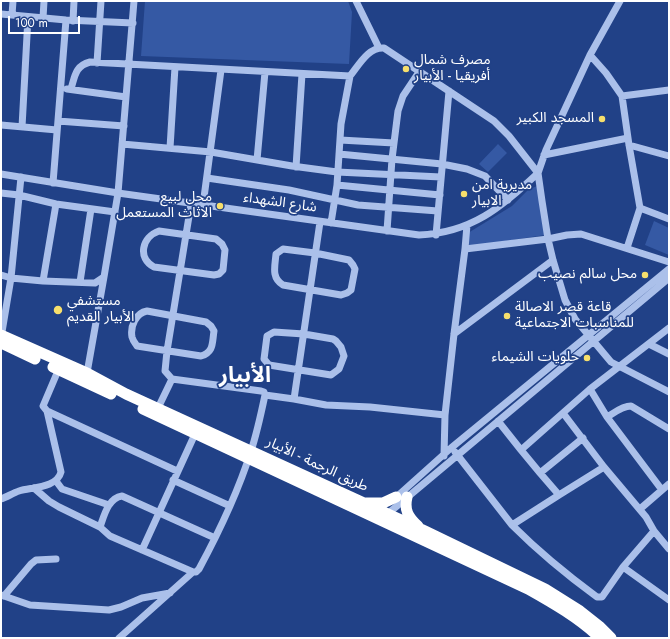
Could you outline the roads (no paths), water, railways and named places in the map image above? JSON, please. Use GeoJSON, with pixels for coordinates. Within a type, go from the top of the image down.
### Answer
{"type":"FeatureCollection","features":[{"type":"Feature","properties":{"kind":"highway","name":"طريق الرجمة - الأبيار"},"geometry":{"type":"LineString","coordinates":[[1,336],[195,434],[250,454],[361,502],[380,515],[425,532],[545,589],[580,611],[611,638]]}},
{"type":"Feature","properties":{"kind":"highway","name":"طريق الرجمة - الأبيار"},"geometry":{"type":"LineString","coordinates":[[1,343],[60,366],[87,373],[126,394],[380,515],[528,589],[588,626],[600,638]]}},
{"type":"Feature","properties":{"kind":"highway"},"geometry":{"type":"LineString","coordinates":[[361,502],[375,504],[402,497],[409,517],[425,532]]}},
{"type":"Feature","properties":{"kind":"street"},"geometry":{"type":"LineString","coordinates":[[12,15],[13,1]]}},
{"type":"Feature","properties":{"kind":"street"},"geometry":{"type":"LineString","coordinates":[[43,18],[44,1]]}},
{"type":"Feature","properties":{"kind":"street"},"geometry":{"type":"LineString","coordinates":[[53,183],[60,88],[74,1]]}},
{"type":"Feature","properties":{"kind":"street"},"geometry":{"type":"LineString","coordinates":[[97,63],[101,1]]}},
{"type":"Feature","properties":{"kind":"street"},"geometry":{"type":"LineString","coordinates":[[87,373],[118,193],[134,1]]}},
{"type":"Feature","properties":{"kind":"street"},"geometry":{"type":"LineString","coordinates":[[356,1],[380,48]]}},
{"type":"Feature","properties":{"kind":"street"},"geometry":{"type":"LineString","coordinates":[[620,1],[590,55],[544,155],[538,173],[548,239],[553,260],[565,300],[575,318],[606,357],[619,366],[669,392]]}},
{"type":"Feature","properties":{"kind":"street"},"geometry":{"type":"LineString","coordinates":[[1,14],[70,21],[132,23]]}},
{"type":"Feature","properties":{"kind":"street"},"geometry":{"type":"LineString","coordinates":[[22,127],[28,17]]}},
{"type":"Feature","properties":{"kind":"street"},"geometry":{"type":"LineString","coordinates":[[331,223],[337,185],[342,124],[350,76],[368,54],[380,48],[384,48],[494,121],[509,136],[538,173]]}},
{"type":"Feature","properties":{"kind":"street"},"geometry":{"type":"LineString","coordinates":[[590,55],[606,73],[622,96],[628,142],[640,208],[627,248]]}},
{"type":"Feature","properties":{"kind":"street"},"geometry":{"type":"LineString","coordinates":[[71,89],[78,69],[84,64],[90,62],[350,76]]}},
{"type":"Feature","properties":{"kind":"street"},"geometry":{"type":"LineString","coordinates":[[170,148],[175,67]]}},
{"type":"Feature","properties":{"kind":"street"},"geometry":{"type":"LineString","coordinates":[[203,205],[221,70]]}},
{"type":"Feature","properties":{"kind":"street"},"geometry":{"type":"LineString","coordinates":[[257,160],[265,72]]}},
{"type":"Feature","properties":{"kind":"street"},"geometry":{"type":"LineString","coordinates":[[387,231],[390,174],[398,111],[403,96],[419,72]]}},
{"type":"Feature","properties":{"kind":"street"},"geometry":{"type":"LineString","coordinates":[[296,167],[302,74]]}},
{"type":"Feature","properties":{"kind":"street"},"geometry":{"type":"LineString","coordinates":[[60,88],[126,97]]}},
{"type":"Feature","properties":{"kind":"street"},"geometry":{"type":"LineString","coordinates":[[622,96],[669,90]]}},
{"type":"Feature","properties":{"kind":"street"},"geometry":{"type":"LineString","coordinates":[[436,235],[449,91]]}},
{"type":"Feature","properties":{"kind":"street"},"geometry":{"type":"LineString","coordinates":[[58,121],[124,126]]}},
{"type":"Feature","properties":{"kind":"street"},"geometry":{"type":"LineString","coordinates":[[1,125],[57,130]]}},
{"type":"Feature","properties":{"kind":"street"},"geometry":{"type":"LineString","coordinates":[[340,140],[394,143]]}},
{"type":"Feature","properties":{"kind":"street"},"geometry":{"type":"LineString","coordinates":[[544,155],[628,142],[669,156]]}},
{"type":"Feature","properties":{"kind":"street"},"geometry":{"type":"LineString","coordinates":[[122,144],[211,152],[296,167],[337,172],[441,177]]}},
{"type":"Feature","properties":{"kind":"street"},"geometry":{"type":"LineString","coordinates":[[339,154],[442,164],[467,169],[485,176],[508,200]]}},
{"type":"Feature","properties":{"kind":"street","name":"شارع الشهداء"},"geometry":{"type":"LineString","coordinates":[[1,174],[191,204],[387,231],[419,235],[436,235],[452,231],[480,220],[518,192],[538,173]]}},
{"type":"Feature","properties":{"kind":"street"},"geometry":{"type":"LineString","coordinates":[[1,336],[11,278],[21,177]]}},
{"type":"Feature","properties":{"kind":"street"},"geometry":{"type":"LineString","coordinates":[[207,178],[289,190],[358,205],[438,211]]}},
{"type":"Feature","properties":{"kind":"street"},"geometry":{"type":"LineString","coordinates":[[337,185],[440,195]]}},
{"type":"Feature","properties":{"kind":"street"},"geometry":{"type":"LineString","coordinates":[[1,193],[19,195],[56,204],[115,212]]}},
{"type":"Feature","properties":{"kind":"street"},"geometry":{"type":"LineString","coordinates":[[43,281],[56,204]]}},
{"type":"Feature","properties":{"kind":"street"},"geometry":{"type":"LineString","coordinates":[[191,204],[167,351],[166,371],[172,379],[261,391],[264,392],[265,395],[294,398],[326,405],[370,407],[445,415]]}},
{"type":"Feature","properties":{"kind":"street"},"geometry":{"type":"LineString","coordinates":[[640,208],[669,219]]}},
{"type":"Feature","properties":{"kind":"street"},"geometry":{"type":"LineString","coordinates":[[80,282],[91,209]]}},
{"type":"Feature","properties":{"kind":"street"},"geometry":{"type":"LineString","coordinates":[[294,398],[320,222]]}},
{"type":"Feature","properties":{"kind":"street"},"geometry":{"type":"LineString","coordinates":[[446,464],[444,454],[445,415],[467,225]]}},
{"type":"Feature","properties":{"kind":"street"},"geometry":{"type":"LineString","coordinates":[[159,231],[216,239],[222,244],[225,250],[222,270],[219,274],[214,275],[180,271],[154,267],[147,262],[144,254],[146,240],[154,233],[159,231]]}},
{"type":"Feature","properties":{"kind":"street"},"geometry":{"type":"LineString","coordinates":[[465,249],[581,234],[669,262]]}},
{"type":"Feature","properties":{"kind":"street"},"geometry":{"type":"LineString","coordinates":[[283,249],[316,253],[349,260],[355,269],[351,290],[347,293],[341,295],[310,289],[283,285],[279,283],[274,273],[276,254],[283,249]]}},
{"type":"Feature","properties":{"kind":"street"},"geometry":{"type":"LineString","coordinates":[[454,334],[553,260]]}},
{"type":"Feature","properties":{"kind":"street"},"geometry":{"type":"LineString","coordinates":[[380,515],[446,464],[498,421],[669,269]]}},
{"type":"Feature","properties":{"kind":"street"},"geometry":{"type":"LineString","coordinates":[[1,275],[11,278],[43,281],[95,283],[104,277]]}},
{"type":"Feature","properties":{"kind":"street"},"geometry":{"type":"LineString","coordinates":[[380,515],[402,497],[451,448],[669,278]]}},
{"type":"Feature","properties":{"kind":"street"},"geometry":{"type":"LineString","coordinates":[[147,311],[206,322],[214,331],[211,351],[207,354],[201,356],[167,351],[137,346],[132,336],[135,319],[139,314],[147,311]]}},
{"type":"Feature","properties":{"kind":"street"},"geometry":{"type":"LineString","coordinates":[[521,450],[590,389],[669,328]]}},
{"type":"Feature","properties":{"kind":"street"},"geometry":{"type":"LineString","coordinates":[[274,332],[304,334],[333,339],[341,347],[344,356],[339,369],[331,375],[298,369],[269,365],[266,363],[264,358],[267,336],[274,332]]}},
{"type":"Feature","properties":{"kind":"street"},"geometry":{"type":"LineString","coordinates":[[649,344],[669,354]]}},
{"type":"Feature","properties":{"kind":"street"},"geometry":{"type":"LineString","coordinates":[[60,366],[43,407],[177,471]]}},
{"type":"Feature","properties":{"kind":"street"},"geometry":{"type":"LineString","coordinates":[[158,408],[172,379]]}},
{"type":"Feature","properties":{"kind":"street"},"geometry":{"type":"LineString","coordinates":[[590,389],[607,417],[667,488],[640,509]]}},
{"type":"Feature","properties":{"kind":"street"},"geometry":{"type":"LineString","coordinates":[[119,638],[193,572],[196,572],[199,569],[230,506],[250,454],[265,395]]}},
{"type":"Feature","properties":{"kind":"street"},"geometry":{"type":"LineString","coordinates":[[607,417],[626,406],[631,406],[668,428]]}},
{"type":"Feature","properties":{"kind":"street"},"geometry":{"type":"LineString","coordinates":[[1,499],[56,481],[60,477],[61,472],[47,410]]}},
{"type":"Feature","properties":{"kind":"street"},"geometry":{"type":"LineString","coordinates":[[563,413],[604,467],[640,509],[654,530],[669,548]]}},
{"type":"Feature","properties":{"kind":"street"},"geometry":{"type":"LineString","coordinates":[[498,421],[559,495]]}},
{"type":"Feature","properties":{"kind":"street"},"geometry":{"type":"LineString","coordinates":[[142,550],[158,512],[195,434]]}},
{"type":"Feature","properties":{"kind":"street"},"geometry":{"type":"LineString","coordinates":[[540,473],[583,438]]}},
{"type":"Feature","properties":{"kind":"street"},"geometry":{"type":"LineString","coordinates":[[451,448],[512,525],[532,545],[567,575],[597,597],[602,597],[623,567],[654,530]]}},
{"type":"Feature","properties":{"kind":"street"},"geometry":{"type":"LineString","coordinates":[[512,525],[604,467]]}},
{"type":"Feature","properties":{"kind":"street"},"geometry":{"type":"LineString","coordinates":[[173,480],[230,506]]}},
{"type":"Feature","properties":{"kind":"street"},"geometry":{"type":"LineString","coordinates":[[56,481],[62,489],[109,505]]}},
{"type":"Feature","properties":{"kind":"street"},"geometry":{"type":"LineString","coordinates":[[34,488],[49,501],[100,527],[110,536],[193,572]]}},
{"type":"Feature","properties":{"kind":"street"},"geometry":{"type":"LineString","coordinates":[[100,527],[109,505],[114,498],[122,496],[215,538]]}},
{"type":"Feature","properties":{"kind":"street"},"geometry":{"type":"LineString","coordinates":[[56,559],[36,560],[31,564],[15,585],[3,596],[20,603],[30,605],[109,610],[121,608],[142,598],[170,593]]}},
{"type":"Feature","properties":{"kind":"street"},"geometry":{"type":"LineString","coordinates":[[623,567],[669,600]]}},
{"type":"Feature","properties":{"kind":"place","name":"مصرف شمال أفريقيا - الأبيار"},"geometry":{"type":"Point","coordinates":[406,69]}},
{"type":"Feature","properties":{"kind":"place","name":"المسجد الكبير"},"geometry":{"type":"Point","coordinates":[602,119]}},
{"type":"Feature","properties":{"kind":"place","name":"مديرية امن الابيار"},"geometry":{"type":"Point","coordinates":[464,194]}},
{"type":"Feature","properties":{"kind":"place","name":"محل لبيع الاثاث المستعمل"},"geometry":{"type":"Point","coordinates":[220,206]}},
{"type":"Feature","properties":{"kind":"place","name":"محل سالم نصيب"},"geometry":{"type":"Point","coordinates":[645,275]}},
{"type":"Feature","properties":{"kind":"place","name":"مستشفي الأبيار القديم"},"geometry":{"type":"Point","coordinates":[58,310]}},
{"type":"Feature","properties":{"kind":"place","name":"قاعة قصر الاصالة للمناسبات الاجتماعية"},"geometry":{"type":"Point","coordinates":[507,316]}},
{"type":"Feature","properties":{"kind":"place","name":"حلويات الشيماء"},"geometry":{"type":"Point","coordinates":[587,358]}},
{"type":"Feature","properties":{"kind":"district","name":"الأبيار"},"geometry":{"type":"Point","coordinates":[245,377]}}]}
